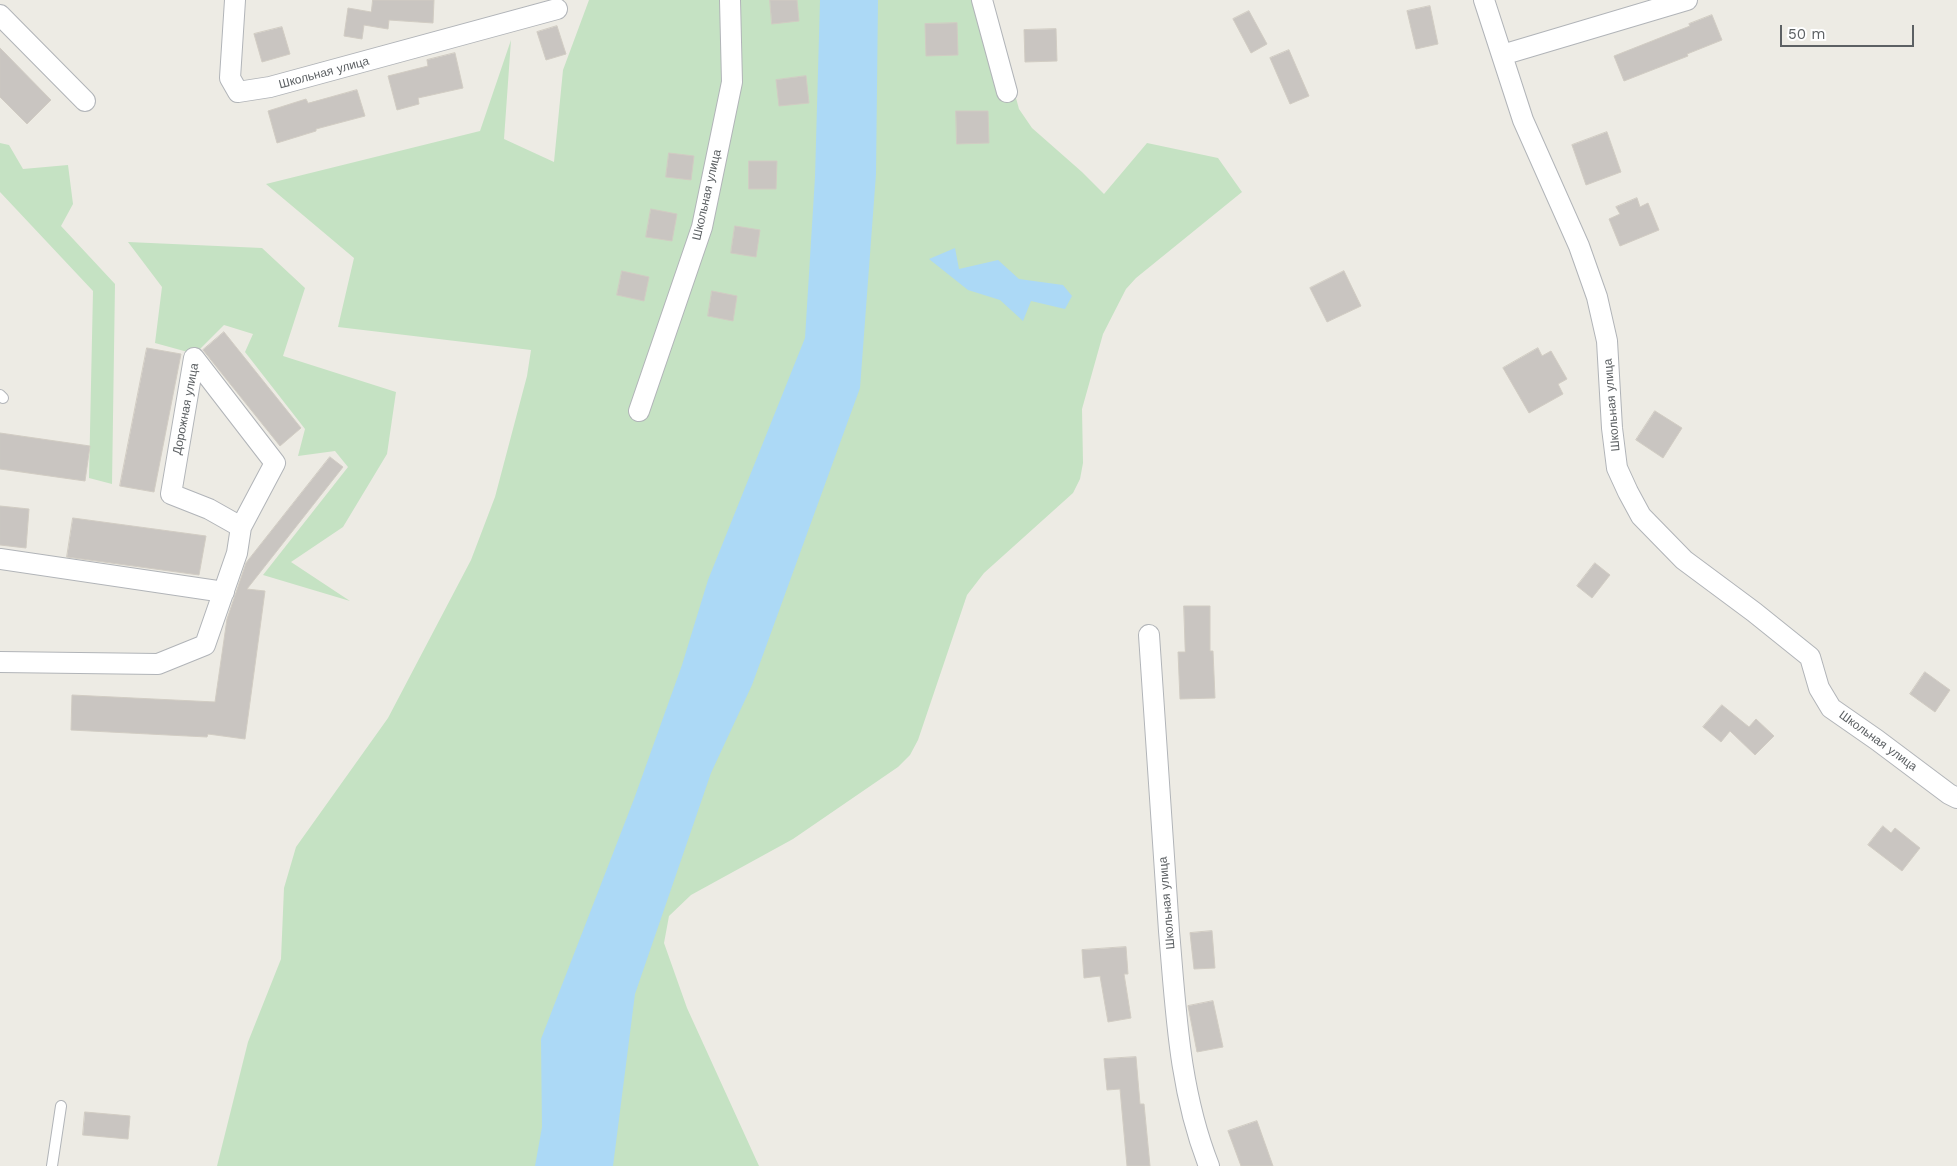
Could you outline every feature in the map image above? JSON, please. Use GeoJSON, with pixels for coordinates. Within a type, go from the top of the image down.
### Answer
{"type":"FeatureCollection","features":[{"type":"Feature","properties":{"kind":"street","name":"Школьная улица"},"geometry":{"type":"LineString","coordinates":[[235,0],[230,78],[238,92],[270,87],[558,9]]}},
{"type":"Feature","properties":{"kind":"street","name":"Школьная улица"},"geometry":{"type":"LineString","coordinates":[[639,411],[702,227],[732,82],[730,0]]}},
{"type":"Feature","properties":{"kind":"street"},"geometry":{"type":"LineString","coordinates":[[982,0],[1007,92]]}},
{"type":"Feature","properties":{"kind":"street","name":"Школьная улица"},"geometry":{"type":"LineString","coordinates":[[1484,0],[1523,120],[1579,246],[1597,297],[1607,341],[1612,428],[1618,468],[1628,492],[1642,516],[1684,560],[1810,657],[1819,688],[1831,708],[1957,798]]}},
{"type":"Feature","properties":{"kind":"street"},"geometry":{"type":"LineString","coordinates":[[1502,56],[1687,0]]}},
{"type":"Feature","properties":{"kind":"street"},"geometry":{"type":"LineString","coordinates":[[0,15],[85,101]]}},
{"type":"Feature","properties":{"kind":"street","name":"Дорожная улица"},"geometry":{"type":"LineString","coordinates":[[0,662],[158,664],[205,645],[237,553],[241,528],[275,463],[194,358],[170,494],[208,509],[241,528]]}},
{"type":"Feature","properties":{"kind":"street"},"geometry":{"type":"LineString","coordinates":[[0,559],[224,592]]}},
{"type":"Feature","properties":{"kind":"street","name":"Школьная улица"},"geometry":{"type":"LineString","coordinates":[[1149,635],[1178,1048],[1197,1137],[1209,1166]]}},
{"type":"Feature","properties":{"kind":"lane"},"geometry":{"type":"LineString","coordinates":[[52,1166],[60,1106]]}},
{"type":"Feature","properties":{"kind":"green space"},"geometry":{"type":"Polygon","coordinates":[[[589,0],[989,0],[1019,109],[1032,128],[1104,194],[1147,143],[1218,158],[1242,192],[1136,278],[1126,289],[1103,334],[1082,409],[1083,463],[1080,479],[1073,493],[984,573],[967,595],[918,740],[910,755],[898,767],[793,839],[691,895],[669,916],[664,943],[687,1008],[759,1166],[217,1166],[248,1042],[281,959],[284,888],[296,847],[388,718],[471,560],[495,497],[527,376],[531,350],[338,327],[354,258],[266,184],[480,131],[511,40],[504,139],[554,162],[563,70],[589,0]]]}},
{"type":"Feature","properties":{"kind":"green space"},"geometry":{"type":"Polygon","coordinates":[[[0,143],[9,145],[23,169],[68,165],[73,204],[61,226],[115,284],[112,484],[89,478],[93,291],[0,192],[0,143]]]}},
{"type":"Feature","properties":{"kind":"green space"},"geometry":{"type":"Polygon","coordinates":[[[128,242],[262,248],[305,288],[283,356],[396,392],[387,454],[343,527],[291,562],[350,601],[263,575],[348,467],[335,451],[298,456],[305,429],[245,352],[253,334],[224,325],[195,354],[155,343],[162,287],[128,242]]]}},
{"type":"Feature","properties":{"kind":"water"},"geometry":{"type":"Polygon","coordinates":[[[820,0],[878,0],[876,174],[860,388],[752,685],[711,773],[635,994],[613,1166],[535,1166],[542,1127],[541,1039],[634,799],[682,665],[708,580],[805,338],[815,177],[820,0]]]}},
{"type":"Feature","properties":{"kind":"water"},"geometry":{"type":"Polygon","coordinates":[[[955,248],[959,269],[998,260],[1019,279],[1063,285],[1072,296],[1065,309],[1031,301],[1023,321],[1000,300],[968,290],[929,259],[955,248]]]}},
{"type":"Feature","properties":{"kind":"building"},"geometry":{"type":"Polygon","coordinates":[[[373,0],[434,0],[433,23],[389,20],[388,29],[364,25],[362,39],[344,36],[348,8],[371,12],[373,0]]]}},
{"type":"Feature","properties":{"kind":"building"},"geometry":{"type":"Polygon","coordinates":[[[770,0],[797,0],[799,21],[772,24],[770,0]]]}},
{"type":"Feature","properties":{"kind":"building"},"geometry":{"type":"Polygon","coordinates":[[[1430,6],[1438,44],[1416,49],[1407,11],[1430,6]]]}},
{"type":"Feature","properties":{"kind":"building"},"geometry":{"type":"Polygon","coordinates":[[[1249,11],[1267,44],[1251,53],[1233,19],[1249,11]]]}},
{"type":"Feature","properties":{"kind":"building"},"geometry":{"type":"Polygon","coordinates":[[[1712,15],[1722,40],[1687,54],[1688,56],[1624,81],[1614,56],[1690,26],[1689,24],[1712,15]]]}},
{"type":"Feature","properties":{"kind":"building"},"geometry":{"type":"Polygon","coordinates":[[[957,23],[958,55],[926,56],[925,24],[957,23]]]}},
{"type":"Feature","properties":{"kind":"building"},"geometry":{"type":"Polygon","coordinates":[[[557,26],[566,54],[546,60],[537,32],[557,26]]]}},
{"type":"Feature","properties":{"kind":"building"},"geometry":{"type":"Polygon","coordinates":[[[282,27],[290,54],[262,62],[254,34],[282,27]]]}},
{"type":"Feature","properties":{"kind":"building"},"geometry":{"type":"Polygon","coordinates":[[[1056,29],[1057,61],[1025,62],[1024,30],[1056,29]]]}},
{"type":"Feature","properties":{"kind":"building"},"geometry":{"type":"Polygon","coordinates":[[[0,48],[51,100],[27,124],[0,97],[0,48]]]}},
{"type":"Feature","properties":{"kind":"building"},"geometry":{"type":"Polygon","coordinates":[[[1289,50],[1309,96],[1290,104],[1270,58],[1289,50]]]}},
{"type":"Feature","properties":{"kind":"building"},"geometry":{"type":"Polygon","coordinates":[[[455,53],[463,88],[418,98],[419,104],[397,110],[388,76],[428,66],[427,60],[455,53]]]}},
{"type":"Feature","properties":{"kind":"building"},"geometry":{"type":"Polygon","coordinates":[[[806,76],[809,103],[779,106],[776,80],[806,76]]]}},
{"type":"Feature","properties":{"kind":"building"},"geometry":{"type":"Polygon","coordinates":[[[357,90],[365,116],[316,129],[316,131],[277,143],[268,111],[306,99],[308,103],[357,90]]]}},
{"type":"Feature","properties":{"kind":"building"},"geometry":{"type":"Polygon","coordinates":[[[956,111],[988,111],[989,143],[957,144],[956,111]]]}},
{"type":"Feature","properties":{"kind":"building"},"geometry":{"type":"Polygon","coordinates":[[[1607,132],[1621,172],[1586,185],[1572,145],[1607,132]]]}},
{"type":"Feature","properties":{"kind":"building"},"geometry":{"type":"Polygon","coordinates":[[[669,153],[694,156],[691,180],[666,177],[669,153]]]}},
{"type":"Feature","properties":{"kind":"building"},"geometry":{"type":"Polygon","coordinates":[[[749,161],[777,161],[776,189],[749,189],[749,161]]]}},
{"type":"Feature","properties":{"kind":"building"},"geometry":{"type":"Polygon","coordinates":[[[1637,198],[1640,207],[1648,203],[1659,230],[1620,246],[1609,219],[1620,214],[1616,207],[1637,198]]]}},
{"type":"Feature","properties":{"kind":"building"},"geometry":{"type":"Polygon","coordinates":[[[651,209],[677,214],[672,241],[646,237],[651,209]]]}},
{"type":"Feature","properties":{"kind":"building"},"geometry":{"type":"Polygon","coordinates":[[[735,226],[760,230],[756,257],[731,253],[735,226]]]}},
{"type":"Feature","properties":{"kind":"building"},"geometry":{"type":"Polygon","coordinates":[[[622,271],[649,277],[644,301],[617,295],[622,271]]]}},
{"type":"Feature","properties":{"kind":"building"},"geometry":{"type":"Polygon","coordinates":[[[1344,271],[1361,306],[1327,322],[1310,288],[1344,271]]]}},
{"type":"Feature","properties":{"kind":"building"},"geometry":{"type":"Polygon","coordinates":[[[712,291],[737,296],[733,321],[708,316],[712,291]]]}},
{"type":"Feature","properties":{"kind":"building"},"geometry":{"type":"Polygon","coordinates":[[[224,332],[301,428],[280,446],[203,350],[224,332]]]}},
{"type":"Feature","properties":{"kind":"building"},"geometry":{"type":"Polygon","coordinates":[[[147,348],[181,354],[154,492],[120,486],[147,348]]]}},
{"type":"Feature","properties":{"kind":"building"},"geometry":{"type":"Polygon","coordinates":[[[1538,348],[1542,356],[1551,351],[1567,379],[1558,384],[1563,394],[1529,413],[1503,368],[1538,348]]]}},
{"type":"Feature","properties":{"kind":"building"},"geometry":{"type":"Polygon","coordinates":[[[1655,411],[1682,428],[1663,458],[1636,440],[1655,411]]]}},
{"type":"Feature","properties":{"kind":"building"},"geometry":{"type":"Polygon","coordinates":[[[0,433],[90,446],[85,481],[0,469],[0,433]]]}},
{"type":"Feature","properties":{"kind":"building"},"geometry":{"type":"Polygon","coordinates":[[[330,457],[343,467],[247,589],[265,591],[245,739],[208,734],[207,737],[71,730],[72,695],[215,702],[227,619],[246,563],[330,457]]]}},
{"type":"Feature","properties":{"kind":"building"},"geometry":{"type":"Polygon","coordinates":[[[0,506],[29,509],[26,548],[0,545],[0,506]]]}},
{"type":"Feature","properties":{"kind":"building"},"geometry":{"type":"Polygon","coordinates":[[[73,518],[206,536],[199,575],[67,557],[73,518]]]}},
{"type":"Feature","properties":{"kind":"building"},"geometry":{"type":"Polygon","coordinates":[[[1595,563],[1610,575],[1592,598],[1577,586],[1595,563]]]}},
{"type":"Feature","properties":{"kind":"building"},"geometry":{"type":"Polygon","coordinates":[[[1184,606],[1210,606],[1210,651],[1213,651],[1215,698],[1180,699],[1178,652],[1185,652],[1184,606]]]}},
{"type":"Feature","properties":{"kind":"building"},"geometry":{"type":"Polygon","coordinates":[[[1925,672],[1950,690],[1935,712],[1910,694],[1925,672]]]}},
{"type":"Feature","properties":{"kind":"building"},"geometry":{"type":"Polygon","coordinates":[[[1722,705],[1749,727],[1756,719],[1774,736],[1755,755],[1730,731],[1721,742],[1703,727],[1722,705]]]}},
{"type":"Feature","properties":{"kind":"building"},"geometry":{"type":"Polygon","coordinates":[[[1883,826],[1891,833],[1895,828],[1920,848],[1902,871],[1868,845],[1883,826]]]}},
{"type":"Feature","properties":{"kind":"building"},"geometry":{"type":"Polygon","coordinates":[[[1212,931],[1215,968],[1194,969],[1190,933],[1212,931]]]}},
{"type":"Feature","properties":{"kind":"building"},"geometry":{"type":"Polygon","coordinates":[[[1126,947],[1128,974],[1124,974],[1131,1018],[1108,1022],[1100,976],[1084,978],[1082,950],[1126,947]]]}},
{"type":"Feature","properties":{"kind":"building"},"geometry":{"type":"Polygon","coordinates":[[[1213,1001],[1223,1047],[1197,1052],[1188,1006],[1213,1001]]]}},
{"type":"Feature","properties":{"kind":"building"},"geometry":{"type":"Polygon","coordinates":[[[1136,1057],[1140,1104],[1144,1104],[1150,1166],[1127,1166],[1120,1089],[1107,1090],[1104,1059],[1136,1057]]]}},
{"type":"Feature","properties":{"kind":"building"},"geometry":{"type":"Polygon","coordinates":[[[85,1112],[130,1116],[128,1139],[83,1135],[85,1112]]]}},
{"type":"Feature","properties":{"kind":"building"},"geometry":{"type":"Polygon","coordinates":[[[1257,1121],[1273,1166],[1241,1166],[1228,1131],[1257,1121]]]}}]}
